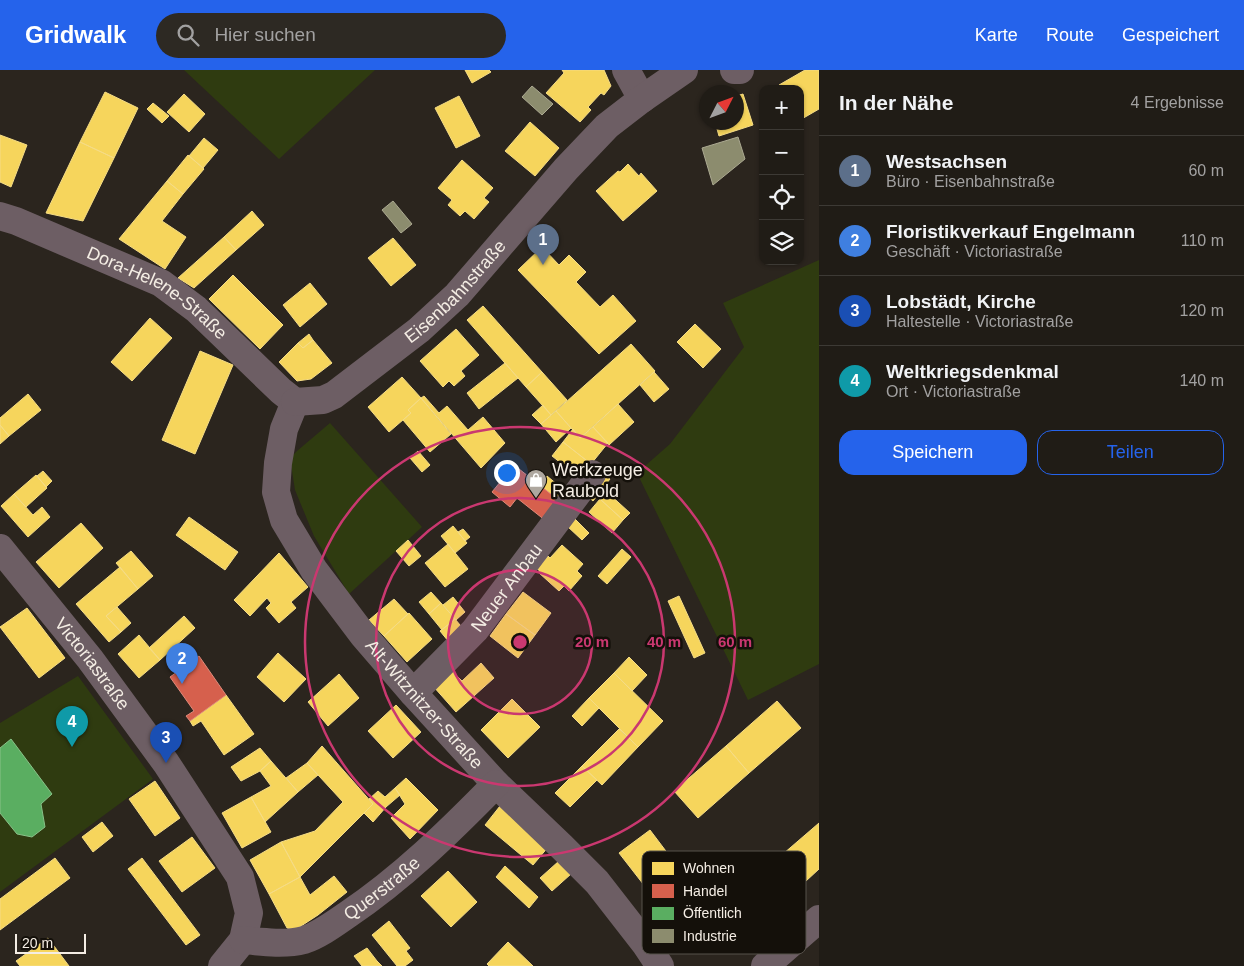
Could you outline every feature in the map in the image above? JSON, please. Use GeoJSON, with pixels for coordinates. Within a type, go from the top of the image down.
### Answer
{"type":"FeatureCollection","features":[{"type":"Feature","properties":{"kind":"street"},"geometry":{"type":"LineString","coordinates":[[626,70],[642,99]]}},
{"type":"Feature","properties":{"kind":"street","name":"Eisenbahnstraße"},"geometry":{"type":"LineString","coordinates":[[295,402],[322,400],[334,395],[419,330],[457,295],[566,169],[607,126],[684,70]]}},
{"type":"Feature","properties":{"kind":"street"},"geometry":{"type":"LineString","coordinates":[[734,70],[740,70]]}},
{"type":"Feature","properties":{"kind":"street","name":"Dora-Helene-Straße"},"geometry":{"type":"LineString","coordinates":[[0,216],[16,221],[161,283],[196,308],[281,391],[295,402]]}},
{"type":"Feature","properties":{"kind":"street","name":"Alt-Witznitzer-Straße"},"geometry":{"type":"LineString","coordinates":[[295,402],[284,429],[278,463],[276,492],[284,520],[314,570],[363,635],[413,693],[496,784],[597,882],[642,940]]}},
{"type":"Feature","properties":{"kind":"street","name":"Neuer Anbau"},"geometry":{"type":"LineString","coordinates":[[413,693],[475,630],[592,474]]}},
{"type":"Feature","properties":{"kind":"street","name":"Victoriastraße"},"geometry":{"type":"LineString","coordinates":[[0,548],[90,659],[161,756],[240,877],[249,913],[243,940],[222,966]]}},
{"type":"Feature","properties":{"kind":"street","name":"Querstraße"},"geometry":{"type":"LineString","coordinates":[[243,940],[272,942],[303,940],[325,930],[400,876],[439,841],[496,784]]}},
{"type":"Feature","properties":{"kind":"street"},"geometry":{"type":"LineString","coordinates":[[806,930],[819,919]]}},
{"type":"Feature","properties":{"kind":"street","name":"Alt-Witznitzer-Straße"},"geometry":{"type":"LineString","coordinates":[[652,954],[660,966]]}},
{"type":"Feature","properties":{"kind":"street"},"geometry":{"type":"LineString","coordinates":[[765,966],[779,954]]}},
{"type":"Feature","properties":{"kind":"green space"},"geometry":{"type":"Polygon","coordinates":[[[184,70],[375,70],[279,159],[184,70]]]}},
{"type":"Feature","properties":{"kind":"green space"},"geometry":{"type":"Polygon","coordinates":[[[819,260],[819,664],[748,700],[637,473],[670,444],[744,347],[723,303],[819,260]]]}},
{"type":"Feature","properties":{"kind":"green space"},"geometry":{"type":"Polygon","coordinates":[[[330,423],[422,527],[349,594],[314,536],[295,490],[290,458],[330,423]]]}},
{"type":"Feature","properties":{"kind":"green space"},"geometry":{"type":"Polygon","coordinates":[[[78,676],[153,779],[0,892],[0,723],[78,676]]]}},
{"type":"Feature","properties":{"kind":"building: Wohnen"},"geometry":{"type":"Polygon","coordinates":[[[465,70],[489,70],[491,72],[472,83],[465,70]]]}},
{"type":"Feature","properties":{"kind":"building: Wohnen"},"geometry":{"type":"Polygon","coordinates":[[[562,70],[604,70],[611,86],[604,95],[601,93],[588,107],[591,110],[580,122],[546,93],[564,73],[562,70]]]}},
{"type":"Feature","properties":{"kind":"building: Wohnen"},"geometry":{"type":"Polygon","coordinates":[[[805,70],[819,70],[819,109],[804,118],[804,85],[779,85],[805,70]]]}},
{"type":"Feature","properties":{"kind":"building: Wohnen"},"geometry":{"type":"Polygon","coordinates":[[[105,92],[138,108],[114,158],[80,142],[105,92]]]}},
{"type":"Feature","properties":{"kind":"building: Wohnen"},"geometry":{"type":"Polygon","coordinates":[[[184,94],[205,114],[189,132],[167,112],[184,94]]]}},
{"type":"Feature","properties":{"kind":"building: Wohnen"},"geometry":{"type":"Polygon","coordinates":[[[459,96],[480,136],[456,148],[435,108],[459,96]]]}},
{"type":"Feature","properties":{"kind":"building: Wohnen"},"geometry":{"type":"Polygon","coordinates":[[[744,97],[753,125],[744,128],[744,97]]]}},
{"type":"Feature","properties":{"kind":"building: Wohnen"},"geometry":{"type":"Polygon","coordinates":[[[153,103],[169,116],[162,123],[147,109],[153,103]]]}},
{"type":"Feature","properties":{"kind":"building: Wohnen"},"geometry":{"type":"Polygon","coordinates":[[[530,122],[559,148],[535,176],[505,151],[530,122]]]}},
{"type":"Feature","properties":{"kind":"building: Wohnen"},"geometry":{"type":"Polygon","coordinates":[[[717,130],[738,130],[719,136],[717,130]]]}},
{"type":"Feature","properties":{"kind":"building: Wohnen"},"geometry":{"type":"Polygon","coordinates":[[[0,135],[27,145],[11,187],[0,182],[0,135]]]}},
{"type":"Feature","properties":{"kind":"building: Wohnen"},"geometry":{"type":"Polygon","coordinates":[[[204,138],[218,150],[203,168],[189,156],[204,138]]]}},
{"type":"Feature","properties":{"kind":"building: Wohnen"},"geometry":{"type":"Polygon","coordinates":[[[80,142],[114,158],[83,221],[46,213],[80,142]]]}},
{"type":"Feature","properties":{"kind":"building: Wohnen"},"geometry":{"type":"Polygon","coordinates":[[[188,155],[204,169],[183,194],[167,181],[188,155]]]}},
{"type":"Feature","properties":{"kind":"building: Wohnen"},"geometry":{"type":"Polygon","coordinates":[[[462,160],[493,188],[484,198],[489,202],[474,219],[465,211],[460,216],[448,205],[452,200],[438,188],[462,160]]]}},
{"type":"Feature","properties":{"kind":"building: Wohnen"},"geometry":{"type":"Polygon","coordinates":[[[628,164],[639,176],[641,173],[657,191],[623,221],[596,191],[628,164]]]}},
{"type":"Feature","properties":{"kind":"building: Wohnen"},"geometry":{"type":"Polygon","coordinates":[[[167,181],[183,194],[162,221],[186,237],[165,269],[119,239],[167,181]]]}},
{"type":"Feature","properties":{"kind":"building: Wohnen"},"geometry":{"type":"Polygon","coordinates":[[[252,211],[264,225],[236,250],[224,237],[252,211]]]}},
{"type":"Feature","properties":{"kind":"building: Wohnen"},"geometry":{"type":"Polygon","coordinates":[[[224,237],[236,250],[194,288],[178,278],[224,237]]]}},
{"type":"Feature","properties":{"kind":"building: Wohnen"},"geometry":{"type":"Polygon","coordinates":[[[393,238],[416,265],[391,286],[368,258],[393,238]]]}},
{"type":"Feature","properties":{"kind":"building: Wohnen"},"geometry":{"type":"Polygon","coordinates":[[[542,247],[559,265],[569,255],[586,272],[576,282],[600,307],[613,295],[636,321],[599,354],[518,270],[542,247]]]}},
{"type":"Feature","properties":{"kind":"building: Wohnen"},"geometry":{"type":"Polygon","coordinates":[[[233,275],[283,325],[260,349],[209,299],[233,275]]]}},
{"type":"Feature","properties":{"kind":"building: Wohnen"},"geometry":{"type":"Polygon","coordinates":[[[310,283],[327,304],[300,327],[283,305],[310,283]]]}},
{"type":"Feature","properties":{"kind":"building: Wohnen"},"geometry":{"type":"Polygon","coordinates":[[[483,306],[542,372],[526,387],[467,320],[483,306]]]}},
{"type":"Feature","properties":{"kind":"building: Wohnen"},"geometry":{"type":"Polygon","coordinates":[[[150,318],[172,338],[132,381],[111,362],[150,318]]]}},
{"type":"Feature","properties":{"kind":"building: Wohnen"},"geometry":{"type":"Polygon","coordinates":[[[695,324],[721,349],[703,368],[677,342],[695,324]]]}},
{"type":"Feature","properties":{"kind":"building: Wohnen"},"geometry":{"type":"Polygon","coordinates":[[[456,329],[479,355],[461,371],[465,376],[454,386],[449,381],[443,387],[420,361],[456,329]]]}},
{"type":"Feature","properties":{"kind":"building: Wohnen"},"geometry":{"type":"Polygon","coordinates":[[[309,334],[313,340],[303,348],[298,343],[309,334]]]}},
{"type":"Feature","properties":{"kind":"building: Wohnen"},"geometry":{"type":"Polygon","coordinates":[[[313,340],[332,363],[311,379],[297,381],[279,362],[298,343],[303,348],[313,340]]]}},
{"type":"Feature","properties":{"kind":"building: Wohnen"},"geometry":{"type":"Polygon","coordinates":[[[631,344],[655,371],[580,438],[556,411],[631,344]]]}},
{"type":"Feature","properties":{"kind":"building: Wohnen"},"geometry":{"type":"Polygon","coordinates":[[[200,351],[233,365],[195,454],[162,440],[200,351]]]}},
{"type":"Feature","properties":{"kind":"building: Wohnen"},"geometry":{"type":"Polygon","coordinates":[[[505,363],[518,378],[479,409],[467,393],[505,363]]]}},
{"type":"Feature","properties":{"kind":"building: Wohnen"},"geometry":{"type":"Polygon","coordinates":[[[542,372],[567,400],[551,415],[526,387],[542,372]]]}},
{"type":"Feature","properties":{"kind":"building: Wohnen"},"geometry":{"type":"Polygon","coordinates":[[[654,372],[669,389],[654,402],[640,385],[654,372]]]}},
{"type":"Feature","properties":{"kind":"building: Wohnen"},"geometry":{"type":"Polygon","coordinates":[[[402,377],[421,398],[408,410],[411,413],[389,432],[368,407],[402,377]]]}},
{"type":"Feature","properties":{"kind":"building: Wohnen"},"geometry":{"type":"Polygon","coordinates":[[[28,394],[41,410],[9,436],[0,425],[0,418],[28,394]]]}},
{"type":"Feature","properties":{"kind":"building: Wohnen"},"geometry":{"type":"Polygon","coordinates":[[[424,396],[439,413],[447,406],[468,430],[483,417],[505,443],[481,468],[421,398],[424,396]]]}},
{"type":"Feature","properties":{"kind":"building: Wohnen"},"geometry":{"type":"Polygon","coordinates":[[[421,398],[451,434],[430,452],[403,420],[411,413],[408,410],[421,398]]]}},
{"type":"Feature","properties":{"kind":"building: Wohnen"},"geometry":{"type":"Polygon","coordinates":[[[618,404],[634,422],[609,445],[593,427],[618,404]]]}},
{"type":"Feature","properties":{"kind":"building: Wohnen"},"geometry":{"type":"Polygon","coordinates":[[[543,405],[551,415],[541,424],[532,415],[543,405]]]}},
{"type":"Feature","properties":{"kind":"building: Wohnen"},"geometry":{"type":"Polygon","coordinates":[[[556,411],[571,428],[556,442],[541,424],[556,411]]]}},
{"type":"Feature","properties":{"kind":"building: Wohnen"},"geometry":{"type":"Polygon","coordinates":[[[0,425],[9,436],[0,444],[0,425]]]}},
{"type":"Feature","properties":{"kind":"building: Wohnen"},"geometry":{"type":"Polygon","coordinates":[[[593,427],[608,443],[591,464],[563,442],[573,429],[580,438],[593,427]]]}},
{"type":"Feature","properties":{"kind":"building: Wohnen"},"geometry":{"type":"Polygon","coordinates":[[[563,442],[591,464],[580,478],[552,456],[563,442]]]}},
{"type":"Feature","properties":{"kind":"building: Wohnen"},"geometry":{"type":"Polygon","coordinates":[[[418,451],[430,465],[422,472],[410,458],[418,451]]]}},
{"type":"Feature","properties":{"kind":"building: Wohnen"},"geometry":{"type":"Polygon","coordinates":[[[43,471],[52,481],[46,487],[37,476],[43,471]]]}},
{"type":"Feature","properties":{"kind":"building: Wohnen"},"geometry":{"type":"Polygon","coordinates":[[[601,471],[610,479],[593,501],[584,493],[601,471]]]}},
{"type":"Feature","properties":{"kind":"building: Wohnen"},"geometry":{"type":"Polygon","coordinates":[[[36,475],[47,488],[26,507],[14,494],[36,475]]]}},
{"type":"Feature","properties":{"kind":"building: Wohnen"},"geometry":{"type":"Polygon","coordinates":[[[547,476],[564,490],[556,499],[540,486],[547,476]]]}},
{"type":"Feature","properties":{"kind":"building: Wohnen"},"geometry":{"type":"Polygon","coordinates":[[[607,492],[630,513],[623,520],[600,499],[607,492]]]}},
{"type":"Feature","properties":{"kind":"building: Wohnen"},"geometry":{"type":"Polygon","coordinates":[[[14,494],[33,515],[42,507],[50,517],[28,537],[1,506],[14,494]]]}},
{"type":"Feature","properties":{"kind":"building: Wohnen"},"geometry":{"type":"Polygon","coordinates":[[[600,499],[623,520],[612,533],[589,512],[600,499]]]}},
{"type":"Feature","properties":{"kind":"building: Wohnen"},"geometry":{"type":"Polygon","coordinates":[[[189,517],[238,552],[225,570],[176,535],[189,517]]]}},
{"type":"Feature","properties":{"kind":"building: Wohnen"},"geometry":{"type":"Polygon","coordinates":[[[574,518],[589,533],[582,540],[567,526],[574,518]]]}},
{"type":"Feature","properties":{"kind":"building: Wohnen"},"geometry":{"type":"Polygon","coordinates":[[[81,523],[103,548],[59,588],[36,562],[81,523]]]}},
{"type":"Feature","properties":{"kind":"building: Wohnen"},"geometry":{"type":"Polygon","coordinates":[[[453,526],[467,543],[455,553],[441,536],[453,526]]]}},
{"type":"Feature","properties":{"kind":"building: Wohnen"},"geometry":{"type":"Polygon","coordinates":[[[463,529],[470,537],[465,541],[458,532],[463,529]]]}},
{"type":"Feature","properties":{"kind":"building: Wohnen"},"geometry":{"type":"Polygon","coordinates":[[[408,540],[421,556],[409,566],[396,551],[408,540]]]}},
{"type":"Feature","properties":{"kind":"building: Wohnen"},"geometry":{"type":"Polygon","coordinates":[[[448,544],[468,569],[445,587],[425,563],[448,544]]]}},
{"type":"Feature","properties":{"kind":"building: Wohnen"},"geometry":{"type":"Polygon","coordinates":[[[562,545],[583,564],[577,571],[582,576],[569,591],[564,586],[559,591],[537,569],[548,556],[550,558],[562,545]]]}},
{"type":"Feature","properties":{"kind":"building: Wohnen"},"geometry":{"type":"Polygon","coordinates":[[[622,549],[631,557],[607,584],[598,576],[622,549]]]}},
{"type":"Feature","properties":{"kind":"building: Wohnen"},"geometry":{"type":"Polygon","coordinates":[[[131,551],[153,576],[138,589],[116,563],[131,551]]]}},
{"type":"Feature","properties":{"kind":"building: Wohnen"},"geometry":{"type":"Polygon","coordinates":[[[279,553],[308,587],[291,602],[296,608],[279,623],[266,608],[271,603],[267,598],[250,616],[234,600],[279,553]]]}},
{"type":"Feature","properties":{"kind":"building: Wohnen"},"geometry":{"type":"Polygon","coordinates":[[[120,567],[138,589],[106,616],[121,632],[109,642],[76,604],[120,567]]]}},
{"type":"Feature","properties":{"kind":"building: Wohnen"},"geometry":{"type":"Polygon","coordinates":[[[431,592],[441,603],[429,614],[419,602],[431,592]]]}},
{"type":"Feature","properties":{"kind":"building: Wohnen"},"geometry":{"type":"Polygon","coordinates":[[[523,592],[551,613],[535,635],[506,614],[523,592]]]}},
{"type":"Feature","properties":{"kind":"building: Wohnen"},"geometry":{"type":"Polygon","coordinates":[[[679,596],[705,653],[694,658],[668,601],[679,596]]]}},
{"type":"Feature","properties":{"kind":"building: Wohnen"},"geometry":{"type":"Polygon","coordinates":[[[453,597],[465,612],[456,620],[443,605],[453,597]]]}},
{"type":"Feature","properties":{"kind":"building: Wohnen"},"geometry":{"type":"Polygon","coordinates":[[[394,599],[408,614],[384,636],[369,620],[394,599]]]}},
{"type":"Feature","properties":{"kind":"building: Wohnen"},"geometry":{"type":"Polygon","coordinates":[[[441,603],[455,619],[442,630],[429,614],[441,603]]]}},
{"type":"Feature","properties":{"kind":"building: Wohnen"},"geometry":{"type":"Polygon","coordinates":[[[117,607],[131,623],[121,632],[106,616],[117,607]]]}},
{"type":"Feature","properties":{"kind":"building: Wohnen"},"geometry":{"type":"Polygon","coordinates":[[[27,608],[65,658],[39,678],[0,627],[27,608]]]}},
{"type":"Feature","properties":{"kind":"building: Wohnen"},"geometry":{"type":"Polygon","coordinates":[[[409,613],[432,639],[407,662],[384,636],[409,613]]]}},
{"type":"Feature","properties":{"kind":"building: Wohnen"},"geometry":{"type":"Polygon","coordinates":[[[506,614],[535,635],[518,658],[490,636],[506,614]]]}},
{"type":"Feature","properties":{"kind":"building: Wohnen"},"geometry":{"type":"Polygon","coordinates":[[[184,616],[195,628],[160,660],[149,648],[184,616]]]}},
{"type":"Feature","properties":{"kind":"building: Wohnen"},"geometry":{"type":"Polygon","coordinates":[[[455,619],[466,632],[453,647],[440,631],[455,619]]]}},
{"type":"Feature","properties":{"kind":"building: Wohnen"},"geometry":{"type":"Polygon","coordinates":[[[139,635],[160,660],[139,678],[118,654],[139,635]]]}},
{"type":"Feature","properties":{"kind":"building: Wohnen"},"geometry":{"type":"Polygon","coordinates":[[[278,653],[306,679],[284,702],[257,677],[278,653]]]}},
{"type":"Feature","properties":{"kind":"building: Wohnen"},"geometry":{"type":"Polygon","coordinates":[[[629,657],[647,675],[632,691],[614,673],[629,657]]]}},
{"type":"Feature","properties":{"kind":"building: Wohnen"},"geometry":{"type":"Polygon","coordinates":[[[481,663],[494,678],[456,712],[433,686],[451,670],[462,681],[481,663]]]}},
{"type":"Feature","properties":{"kind":"building: Wohnen"},"geometry":{"type":"Polygon","coordinates":[[[614,673],[663,721],[638,747],[589,698],[614,673]]]}},
{"type":"Feature","properties":{"kind":"building: Wohnen"},"geometry":{"type":"Polygon","coordinates":[[[339,674],[359,698],[328,726],[308,702],[339,674]]]}},
{"type":"Feature","properties":{"kind":"building: Wohnen"},"geometry":{"type":"Polygon","coordinates":[[[226,695],[254,734],[224,755],[201,721],[193,726],[190,721],[226,695]]]}},
{"type":"Feature","properties":{"kind":"building: Wohnen"},"geometry":{"type":"Polygon","coordinates":[[[589,698],[599,708],[582,726],[572,716],[589,698]]]}},
{"type":"Feature","properties":{"kind":"building: Wohnen"},"geometry":{"type":"Polygon","coordinates":[[[512,699],[540,727],[508,758],[481,730],[512,699]]]}},
{"type":"Feature","properties":{"kind":"building: Wohnen"},"geometry":{"type":"Polygon","coordinates":[[[777,701],[801,728],[749,773],[726,746],[777,701]]]}},
{"type":"Feature","properties":{"kind":"building: Wohnen"},"geometry":{"type":"Polygon","coordinates":[[[396,705],[421,732],[393,758],[368,731],[396,705]]]}},
{"type":"Feature","properties":{"kind":"building: Wohnen"},"geometry":{"type":"Polygon","coordinates":[[[619,729],[638,747],[602,785],[582,766],[619,729]]]}},
{"type":"Feature","properties":{"kind":"building: Wohnen"},"geometry":{"type":"Polygon","coordinates":[[[322,746],[373,804],[300,877],[281,842],[315,831],[343,802],[307,763],[322,746]]]}},
{"type":"Feature","properties":{"kind":"building: Wohnen"},"geometry":{"type":"Polygon","coordinates":[[[726,746],[749,773],[698,818],[674,791],[726,746]]]}},
{"type":"Feature","properties":{"kind":"building: Wohnen"},"geometry":{"type":"Polygon","coordinates":[[[260,748],[271,761],[260,771],[241,781],[231,767],[260,748]]]}},
{"type":"Feature","properties":{"kind":"building: Wohnen"},"geometry":{"type":"Polygon","coordinates":[[[271,761],[298,792],[265,822],[251,797],[271,786],[260,771],[271,761]]]}},
{"type":"Feature","properties":{"kind":"building: Wohnen"},"geometry":{"type":"Polygon","coordinates":[[[307,763],[318,775],[298,792],[286,778],[307,763]]]}},
{"type":"Feature","properties":{"kind":"building: Wohnen"},"geometry":{"type":"Polygon","coordinates":[[[582,766],[597,780],[570,807],[555,793],[582,766]]]}},
{"type":"Feature","properties":{"kind":"building: Wohnen"},"geometry":{"type":"Polygon","coordinates":[[[406,778],[438,810],[410,839],[391,818],[405,804],[395,788],[406,778]]]}},
{"type":"Feature","properties":{"kind":"building: Wohnen"},"geometry":{"type":"Polygon","coordinates":[[[155,781],[180,818],[155,836],[129,799],[155,781]]]}},
{"type":"Feature","properties":{"kind":"building: Wohnen"},"geometry":{"type":"Polygon","coordinates":[[[395,788],[400,795],[373,822],[364,813],[373,804],[369,799],[378,791],[385,797],[395,788]]]}},
{"type":"Feature","properties":{"kind":"building: Wohnen"},"geometry":{"type":"Polygon","coordinates":[[[251,797],[271,832],[242,848],[222,813],[251,797]]]}},
{"type":"Feature","properties":{"kind":"building: Wohnen"},"geometry":{"type":"Polygon","coordinates":[[[500,806],[549,846],[533,865],[485,825],[500,806]]]}},
{"type":"Feature","properties":{"kind":"building: Wohnen"},"geometry":{"type":"Polygon","coordinates":[[[102,822],[113,836],[93,852],[82,837],[102,822]]]}},
{"type":"Feature","properties":{"kind":"building: Wohnen"},"geometry":{"type":"Polygon","coordinates":[[[819,823],[819,869],[806,881],[806,851],[786,851],[819,823]]]}},
{"type":"Feature","properties":{"kind":"building: Wohnen"},"geometry":{"type":"Polygon","coordinates":[[[650,830],[666,851],[642,851],[642,883],[619,853],[650,830]]]}},
{"type":"Feature","properties":{"kind":"building: Wohnen"},"geometry":{"type":"Polygon","coordinates":[[[192,837],[215,868],[182,892],[159,861],[192,837]]]}},
{"type":"Feature","properties":{"kind":"building: Wohnen"},"geometry":{"type":"Polygon","coordinates":[[[281,842],[300,877],[269,894],[250,860],[281,842]]]}},
{"type":"Feature","properties":{"kind":"building: Wohnen"},"geometry":{"type":"Polygon","coordinates":[[[55,858],[70,878],[0,930],[0,899],[55,858]]]}},
{"type":"Feature","properties":{"kind":"building: Wohnen"},"geometry":{"type":"Polygon","coordinates":[[[142,858],[200,935],[186,945],[128,869],[142,858]]]}},
{"type":"Feature","properties":{"kind":"building: Wohnen"},"geometry":{"type":"Polygon","coordinates":[[[559,861],[571,874],[552,891],[540,878],[559,861]]]}},
{"type":"Feature","properties":{"kind":"building: Wohnen"},"geometry":{"type":"Polygon","coordinates":[[[505,866],[538,897],[529,908],[496,877],[505,866]]]}},
{"type":"Feature","properties":{"kind":"building: Wohnen"},"geometry":{"type":"Polygon","coordinates":[[[448,871],[477,902],[451,927],[421,896],[448,871]]]}},
{"type":"Feature","properties":{"kind":"building: Wohnen"},"geometry":{"type":"Polygon","coordinates":[[[334,876],[347,892],[295,930],[287,928],[269,894],[300,877],[310,895],[334,876]]]}},
{"type":"Feature","properties":{"kind":"building: Wohnen"},"geometry":{"type":"Polygon","coordinates":[[[389,921],[410,948],[406,951],[413,960],[405,966],[397,966],[372,935],[389,921]]]}},
{"type":"Feature","properties":{"kind":"building: Wohnen"},"geometry":{"type":"Polygon","coordinates":[[[48,938],[69,966],[20,966],[16,961],[48,938]]]}},
{"type":"Feature","properties":{"kind":"building: Wohnen"},"geometry":{"type":"Polygon","coordinates":[[[508,942],[533,966],[489,966],[487,964],[508,942]]]}},
{"type":"Feature","properties":{"kind":"building: Wohnen"},"geometry":{"type":"Polygon","coordinates":[[[367,948],[382,966],[362,966],[354,956],[367,948]]]}},
{"type":"Feature","properties":{"kind":"building: Handel"},"geometry":{"type":"Polygon","coordinates":[[[514,465],[561,502],[546,521],[517,498],[510,507],[492,492],[514,465]]]}},
{"type":"Feature","properties":{"kind":"building: Handel"},"geometry":{"type":"Polygon","coordinates":[[[199,656],[226,695],[190,721],[186,716],[194,711],[170,677],[199,656]]]}},
{"type":"Feature","properties":{"kind":"building: Öffentlich"},"geometry":{"type":"Polygon","coordinates":[[[11,739],[52,794],[41,804],[45,827],[32,837],[17,834],[0,813],[0,748],[11,739]]]}},
{"type":"Feature","properties":{"kind":"building: Industrie"},"geometry":{"type":"Polygon","coordinates":[[[532,86],[553,104],[542,115],[522,97],[532,86]]]}},
{"type":"Feature","properties":{"kind":"building: Industrie"},"geometry":{"type":"Polygon","coordinates":[[[738,137],[745,159],[713,185],[702,148],[738,137]]]}},
{"type":"Feature","properties":{"kind":"building: Industrie"},"geometry":{"type":"Polygon","coordinates":[[[393,201],[412,224],[401,233],[382,210],[393,201]]]}},
{"type":"Feature","properties":{"kind":"place","name":"Westsachsen"},"geometry":{"type":"Point","coordinates":[543,265]}},
{"type":"Feature","properties":{"kind":"place","name":"Werkzeuge Raubold"},"geometry":{"type":"Point","coordinates":[536,499]}},
{"type":"Feature","properties":{"kind":"place","name":"Floristikverkauf Engelmann"},"geometry":{"type":"Point","coordinates":[182,684]}},
{"type":"Feature","properties":{"kind":"place","name":"Weltkriegsdenkmal"},"geometry":{"type":"Point","coordinates":[72,747]}},
{"type":"Feature","properties":{"kind":"place","name":"Lobstädt, Kirche"},"geometry":{"type":"Point","coordinates":[166,763]}}]}
